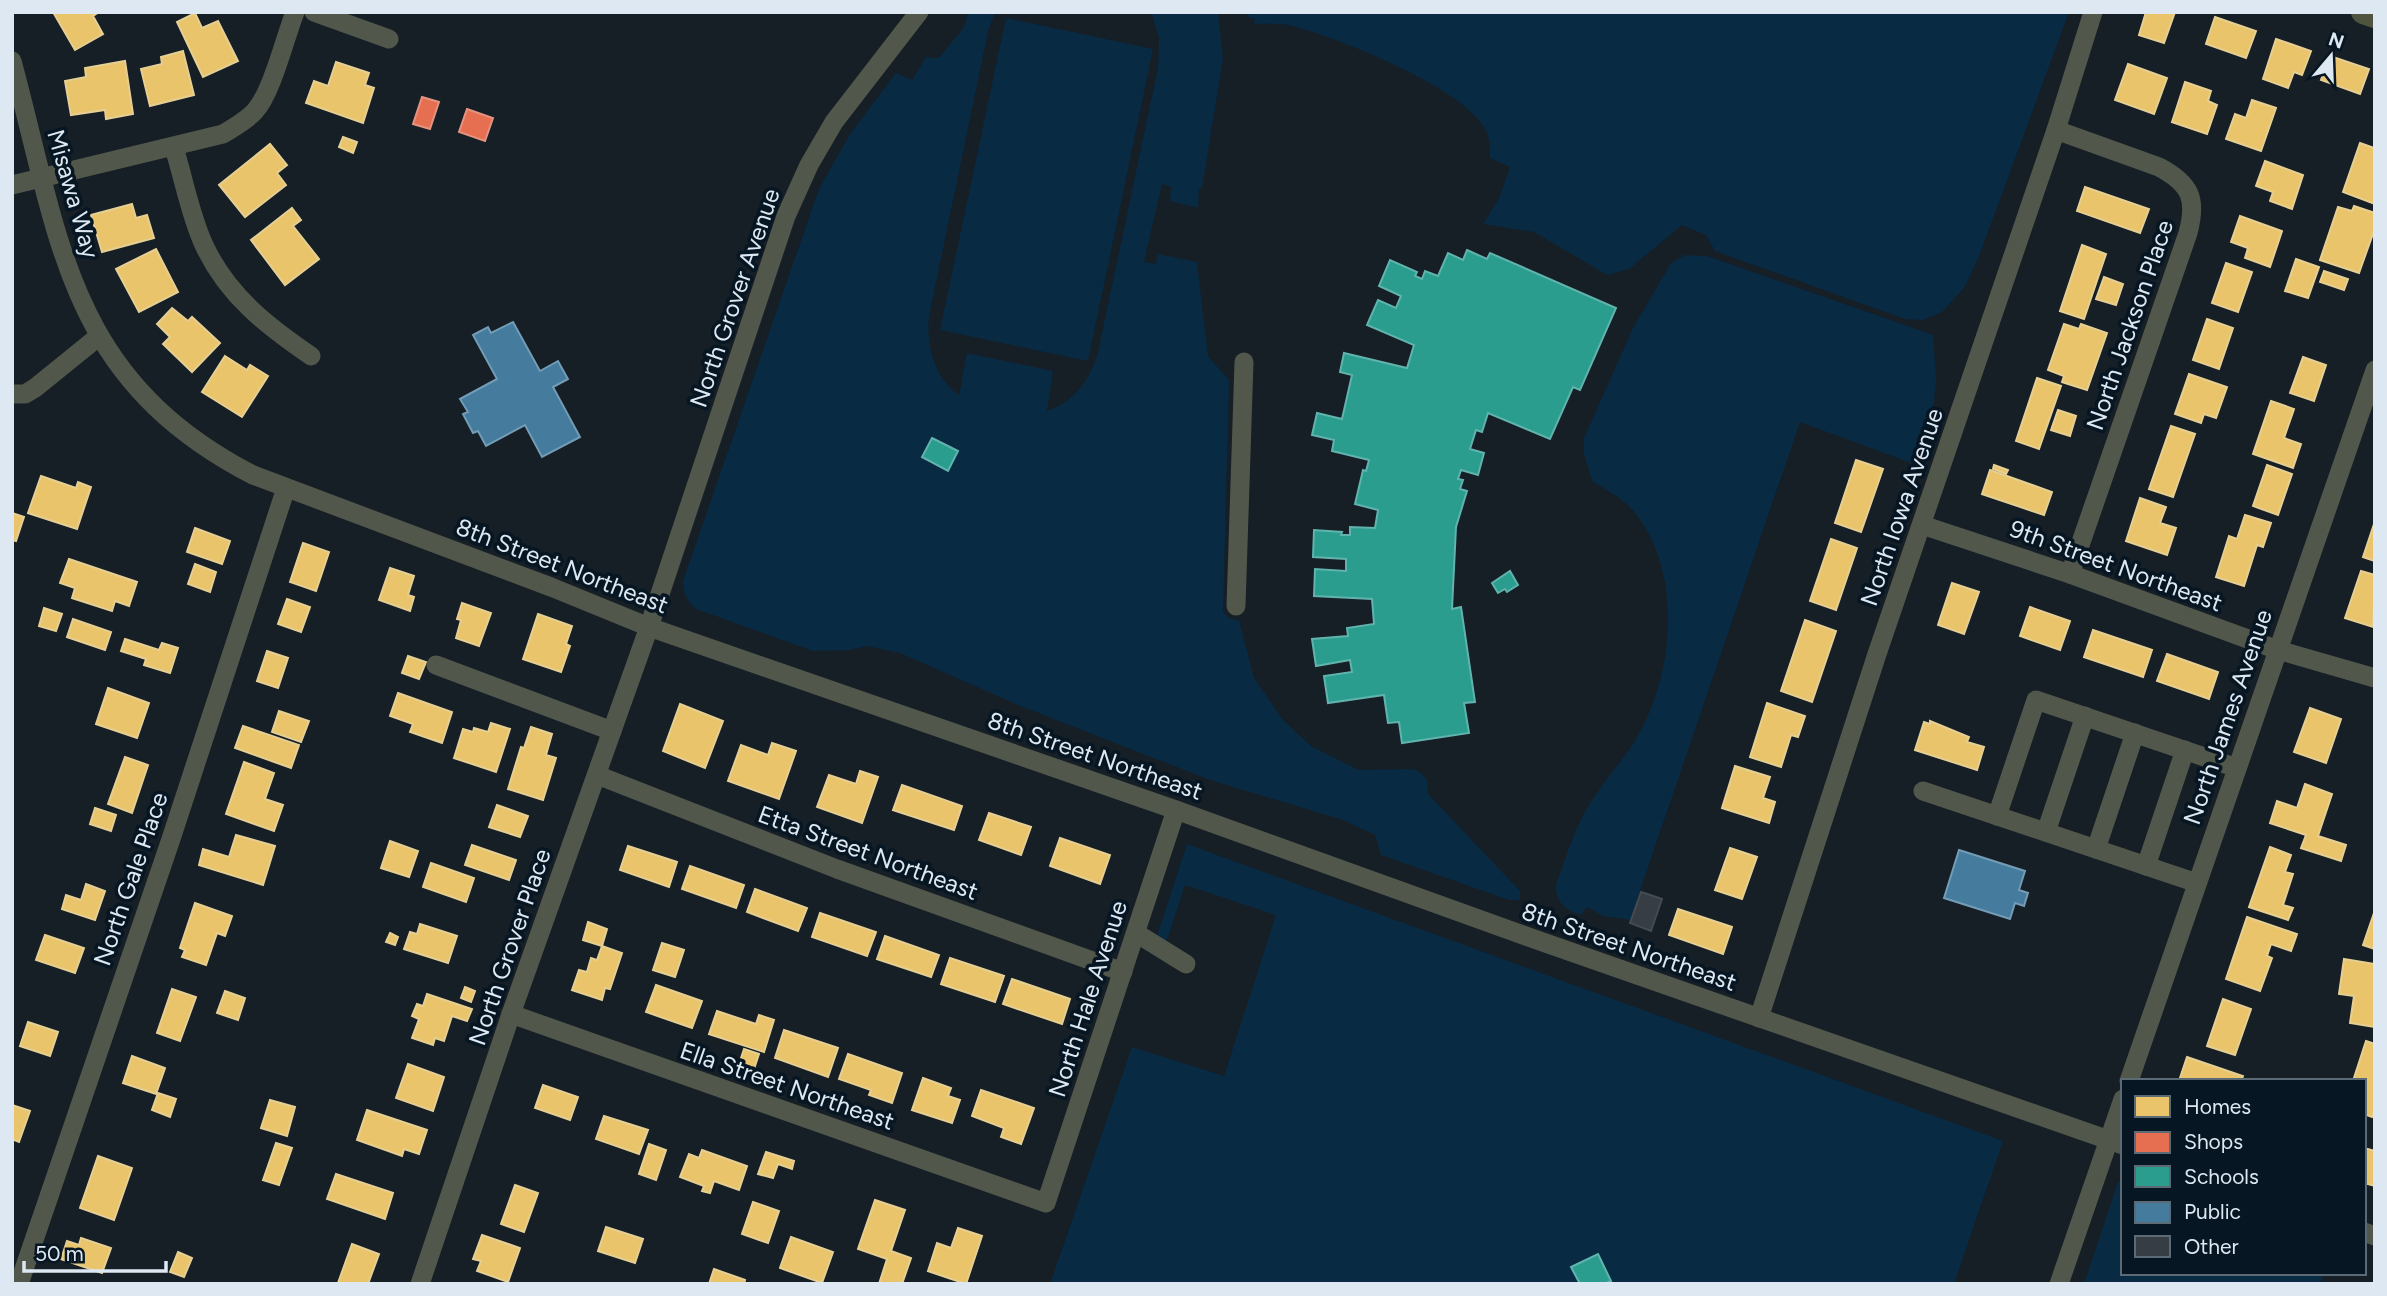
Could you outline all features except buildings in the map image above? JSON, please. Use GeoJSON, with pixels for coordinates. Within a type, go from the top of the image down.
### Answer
{"type":"FeatureCollection","features":[{"type":"Feature","properties":{"kind":"main road"},"geometry":{"type":"LineString","coordinates":[[2363,12],[2375,16]]}},
{"type":"Feature","properties":{"kind":"street"},"geometry":{"type":"LineString","coordinates":[[12,185],[174,148],[223,134],[244,122],[265,96],[295,12]]}},
{"type":"Feature","properties":{"kind":"street"},"geometry":{"type":"LineString","coordinates":[[314,12],[389,39]]}},
{"type":"Feature","properties":{"kind":"street","name":"North Grover Avenue"},"geometry":{"type":"LineString","coordinates":[[649,627],[792,203],[809,165],[834,122],[919,12]]}},
{"type":"Feature","properties":{"kind":"street","name":"North Iowa Avenue"},"geometry":{"type":"LineString","coordinates":[[1759,1018],[1877,654],[2056,130],[2093,12]]}},
{"type":"Feature","properties":{"kind":"street","name":"Misawa Way"},"geometry":{"type":"LineString","coordinates":[[12,61],[62,254],[98,337]]}},
{"type":"Feature","properties":{"kind":"street","name":"North Jackson Place"},"geometry":{"type":"LineString","coordinates":[[2056,130],[2175,175],[2186,187],[2193,207],[2188,233],[2070,574]]}},
{"type":"Feature","properties":{"kind":"street"},"geometry":{"type":"LineString","coordinates":[[174,148],[203,243],[216,269],[241,301],[269,327],[311,356]]}},
{"type":"Feature","properties":{"kind":"street"},"geometry":{"type":"LineString","coordinates":[[12,394],[25,394],[35,388],[98,337]]}},
{"type":"Feature","properties":{"kind":"street","name":"8th Street Northeast"},"geometry":{"type":"LineString","coordinates":[[98,337],[121,371],[154,407],[190,437],[219,458],[286,488],[551,587],[649,627],[1176,810],[2116,1143]]}},
{"type":"Feature","properties":{"kind":"street"},"geometry":{"type":"LineString","coordinates":[[1236,606],[1244,362]]}},
{"type":"Feature","properties":{"kind":"street","name":"North James Avenue"},"geometry":{"type":"LineString","coordinates":[[2130,1079],[2375,370]]}},
{"type":"Feature","properties":{"kind":"street","name":"North Gale Place"},"geometry":{"type":"LineString","coordinates":[[19,1284],[171,839],[286,488]]}},
{"type":"Feature","properties":{"kind":"street","name":"9th Street Northeast"},"geometry":{"type":"LineString","coordinates":[[1922,524],[2070,574],[2278,650],[2375,678]]}},
{"type":"Feature","properties":{"kind":"street","name":"North Grover Place"},"geometry":{"type":"LineString","coordinates":[[420,1284],[511,1014],[649,627]]}},
{"type":"Feature","properties":{"kind":"street"},"geometry":{"type":"LineString","coordinates":[[436,665],[612,731]]}},
{"type":"Feature","properties":{"kind":"street"},"geometry":{"type":"LineString","coordinates":[[1997,816],[2036,699],[2237,768]]}},
{"type":"Feature","properties":{"kind":"street"},"geometry":{"type":"LineString","coordinates":[[2046,832],[2085,716]]}},
{"type":"Feature","properties":{"kind":"street"},"geometry":{"type":"LineString","coordinates":[[2096,849],[2135,733]]}},
{"type":"Feature","properties":{"kind":"street"},"geometry":{"type":"LineString","coordinates":[[2146,866],[2185,750]]}},
{"type":"Feature","properties":{"kind":"street","name":"Etta Street Northeast"},"geometry":{"type":"LineString","coordinates":[[597,775],[837,869],[1123,972]]}},
{"type":"Feature","properties":{"kind":"street"},"geometry":{"type":"LineString","coordinates":[[1923,790],[2197,883]]}},
{"type":"Feature","properties":{"kind":"street","name":"North Hale Avenue"},"geometry":{"type":"LineString","coordinates":[[1046,1203],[1176,810]]}},
{"type":"Feature","properties":{"kind":"street"},"geometry":{"type":"LineString","coordinates":[[1136,933],[1186,964]]}},
{"type":"Feature","properties":{"kind":"street","name":"Ella Street Northeast"},"geometry":{"type":"LineString","coordinates":[[511,1014],[1046,1203]]}},
{"type":"Feature","properties":{"kind":"street"},"geometry":{"type":"LineString","coordinates":[[2059,1284],[2116,1143],[2121,1112]]}},
{"type":"Feature","properties":{"kind":"shaded area"},"geometry":{"type":"Polygon","coordinates":[[[968,12],[995,12],[988,32],[929,316],[933,360],[943,380],[959,395],[967,353],[1053,371],[1047,411],[1066,402],[1086,380],[1098,352],[1158,68],[1159,38],[1151,12],[1218,12],[1223,59],[1202,188],[1199,188],[1198,208],[1170,201],[1171,187],[1162,184],[1144,262],[1156,264],[1158,254],[1197,262],[1208,356],[1229,380],[1223,612],[1230,619],[1239,620],[1254,678],[1282,719],[1311,746],[1359,770],[1413,769],[1421,773],[1427,780],[1428,794],[1520,891],[1520,900],[1509,900],[1381,855],[1375,835],[1343,820],[1210,780],[1018,705],[900,653],[867,646],[849,650],[813,651],[696,609],[688,600],[683,581],[819,189],[850,134],[896,73],[912,80],[926,57],[939,58],[964,27],[968,12]]]}},
{"type":"Feature","properties":{"kind":"shaded area"},"geometry":{"type":"Polygon","coordinates":[[[1248,12],[2069,12],[1978,259],[1964,288],[1942,312],[1923,320],[1905,319],[1715,251],[1706,235],[1682,225],[1629,269],[1607,275],[1534,232],[1483,224],[1499,198],[1510,167],[1490,158],[1486,131],[1470,111],[1425,80],[1367,52],[1292,26],[1254,24],[1255,19],[1249,18],[1248,12]]]}},
{"type":"Feature","properties":{"kind":"shaded area"},"geometry":{"type":"Polygon","coordinates":[[[1006,18],[1153,49],[1088,361],[940,330],[1006,18]]]}},
{"type":"Feature","properties":{"kind":"shaded area"},"geometry":{"type":"Polygon","coordinates":[[[1685,255],[1707,256],[1933,335],[1936,379],[1934,403],[1914,464],[1800,422],[1630,920],[1603,916],[1587,907],[1581,915],[1561,903],[1556,890],[1557,881],[1586,810],[1629,750],[1645,722],[1662,672],[1668,618],[1661,564],[1652,540],[1629,506],[1592,481],[1585,456],[1584,438],[1633,328],[1671,263],[1685,255]]]}},
{"type":"Feature","properties":{"kind":"shaded area"},"geometry":{"type":"Polygon","coordinates":[[[1187,844],[2003,1141],[1954,1284],[1050,1284],[1132,1047],[1224,1076],[1276,915],[1185,885],[1166,943],[1156,939],[1187,844]]]}},
{"type":"Feature","properties":{"kind":"shaded area"},"geometry":{"type":"Polygon","coordinates":[[[2121,1181],[2121,1275],[2323,1275],[2320,1284],[2084,1284],[2118,1182],[2121,1181]]]}}]}
